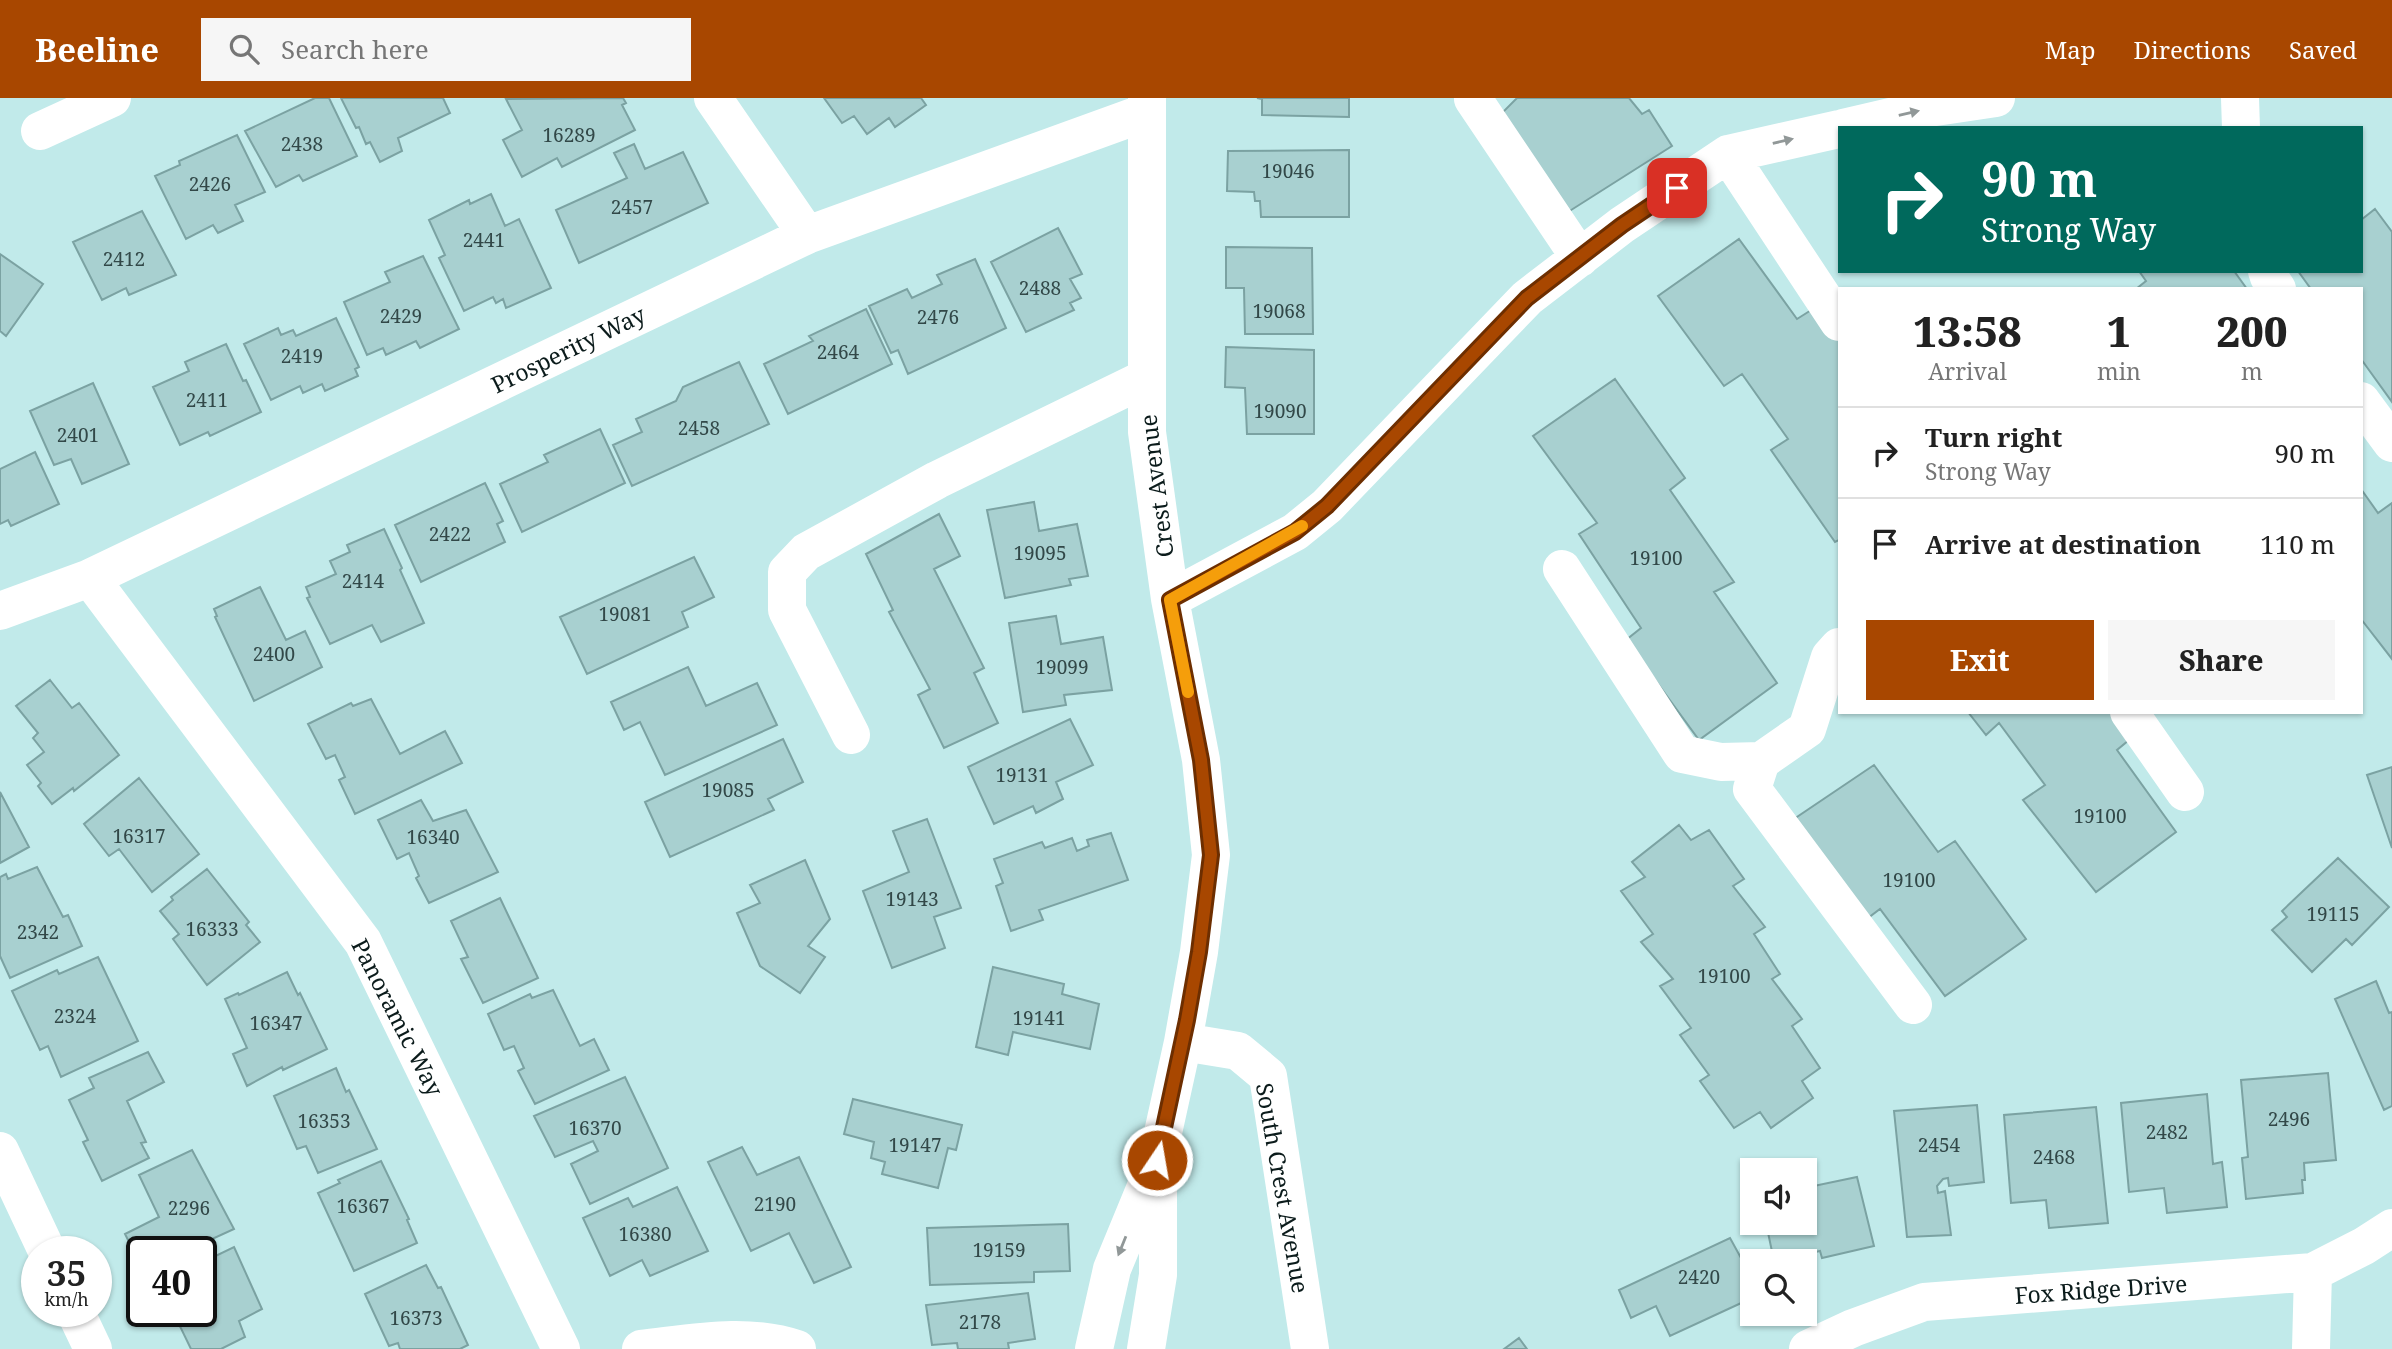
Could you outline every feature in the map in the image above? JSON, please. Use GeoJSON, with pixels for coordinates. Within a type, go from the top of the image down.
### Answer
{"type":"FeatureCollection","features":[{"type":"Feature","properties":{"kind":"street"},"geometry":{"type":"LineString","coordinates":[[40,131],[112,98]]}},
{"type":"Feature","properties":{"kind":"street"},"geometry":{"type":"LineString","coordinates":[[713,98],[807,234]]}},
{"type":"Feature","properties":{"kind":"street"},"geometry":{"type":"LineString","coordinates":[[1850,126],[1929,108],[1996,98]]}},
{"type":"Feature","properties":{"kind":"street"},"geometry":{"type":"LineString","coordinates":[[2240,98],[2241,126]]}},
{"type":"Feature","properties":{"kind":"street"},"geometry":{"type":"LineString","coordinates":[[1473,99],[1580,258]]}},
{"type":"Feature","properties":{"kind":"street","name":"Prosperity Way"},"geometry":{"type":"LineString","coordinates":[[0,611],[90,578],[807,234],[1147,105]]}},
{"type":"Feature","properties":{"kind":"street","name":"Crest Avenue"},"geometry":{"type":"LineString","coordinates":[[1094,1349],[1112,1269],[1157,1160],[1183,1042],[1199,952],[1211,855],[1201,760],[1170,600],[1147,432],[1147,105]]}},
{"type":"Feature","properties":{"kind":"street"},"geometry":{"type":"LineString","coordinates":[[1170,600],[1295,532],[1327,506],[1527,298],[1622,225],[1728,153],[1838,129]]}},
{"type":"Feature","properties":{"kind":"street"},"geometry":{"type":"LineString","coordinates":[[1728,153],[1838,320]]}},
{"type":"Feature","properties":{"kind":"street"},"geometry":{"type":"LineString","coordinates":[[851,734],[787,610],[787,572],[806,552],[937,480],[1146,378]]}},
{"type":"Feature","properties":{"kind":"street"},"geometry":{"type":"LineString","coordinates":[[2363,404],[2392,443]]}},
{"type":"Feature","properties":{"kind":"street"},"geometry":{"type":"LineString","coordinates":[[1562,569],[1682,754],[1721,762],[1761,761],[1807,729],[1830,657],[1838,648]]}},
{"type":"Feature","properties":{"kind":"street","name":"Panoramic Way"},"geometry":{"type":"LineString","coordinates":[[90,578],[363,942],[561,1349]]}},
{"type":"Feature","properties":{"kind":"street"},"geometry":{"type":"LineString","coordinates":[[2130,714],[2185,793]]}},
{"type":"Feature","properties":{"kind":"street"},"geometry":{"type":"LineString","coordinates":[[1761,761],[1752,789],[1913,1005]]}},
{"type":"Feature","properties":{"kind":"street","name":"South Crest Avenue"},"geometry":{"type":"LineString","coordinates":[[1183,1042],[1238,1051],[1268,1076],[1310,1349]]}},
{"type":"Feature","properties":{"kind":"street"},"geometry":{"type":"LineString","coordinates":[[0,1151],[40,1236]]}},
{"type":"Feature","properties":{"kind":"street","name":"Crest Avenue"},"geometry":{"type":"LineString","coordinates":[[1146,1349],[1158,1275],[1157,1160]]}},
{"type":"Feature","properties":{"kind":"street","name":"Fox Ridge Drive"},"geometry":{"type":"LineString","coordinates":[[1808,1349],[1853,1328],[1924,1303],[2313,1272],[2364,1246],[2392,1228]]}},
{"type":"Feature","properties":{"kind":"street"},"geometry":{"type":"LineString","coordinates":[[2311,1349],[2313,1272]]}},
{"type":"Feature","properties":{"kind":"street"},"geometry":{"type":"LineString","coordinates":[[83,1327],[93,1349]]}},
{"type":"Feature","properties":{"kind":"street"},"geometry":{"type":"LineString","coordinates":[[641,1349],[740,1338],[797,1349]]}},
{"type":"Feature","properties":{"kind":"building"},"geometry":{"type":"Polygon","coordinates":[[[315,98],[329,98],[357,156],[303,181],[299,175],[276,187],[245,131],[315,98]]]}},
{"type":"Feature","properties":{"kind":"building"},"geometry":{"type":"Polygon","coordinates":[[[341,98],[443,98],[450,113],[398,138],[402,151],[380,162],[370,142],[366,144],[359,127],[356,128],[341,98]]]}},
{"type":"Feature","properties":{"kind":"building"},"geometry":{"type":"Polygon","coordinates":[[[623,98],[626,103],[622,105],[635,130],[562,167],[557,158],[522,177],[503,140],[522,130],[506,99],[623,98]]]}},
{"type":"Feature","properties":{"kind":"building"},"geometry":{"type":"Polygon","coordinates":[[[824,98],[921,98],[926,105],[895,127],[889,118],[867,134],[854,116],[842,123],[824,98]]]}},
{"type":"Feature","properties":{"kind":"building"},"geometry":{"type":"Polygon","coordinates":[[[1257,98],[1349,98],[1349,117],[1262,115],[1262,99],[1257,98]]]}},
{"type":"Feature","properties":{"kind":"building"},"geometry":{"type":"Polygon","coordinates":[[[1517,98],[1629,98],[1642,114],[1649,110],[1672,146],[1568,212],[1501,114],[1517,98]]]}},
{"type":"Feature","properties":{"kind":"building"},"geometry":{"type":"Polygon","coordinates":[[[237,135],[265,192],[235,205],[243,221],[218,233],[213,225],[186,239],[155,176],[180,165],[179,161],[237,135]]]}},
{"type":"Feature","properties":{"kind":"building"},"geometry":{"type":"Polygon","coordinates":[[[634,144],[645,169],[683,152],[708,203],[579,263],[556,210],[627,178],[614,153],[634,144]]]}},
{"type":"Feature","properties":{"kind":"building"},"geometry":{"type":"Polygon","coordinates":[[[1349,150],[1349,217],[1261,217],[1260,201],[1255,201],[1254,192],[1227,191],[1228,151],[1349,150]]]}},
{"type":"Feature","properties":{"kind":"building"},"geometry":{"type":"Polygon","coordinates":[[[491,194],[505,226],[519,219],[551,288],[506,308],[503,299],[496,303],[493,297],[464,311],[439,258],[445,255],[429,220],[469,200],[470,204],[491,194]]]}},
{"type":"Feature","properties":{"kind":"building"},"geometry":{"type":"Polygon","coordinates":[[[2375,209],[2392,232],[2392,402],[2363,362],[2363,287],[2310,287],[2299,273],[2363,273],[2363,218],[2375,209]]]}},
{"type":"Feature","properties":{"kind":"building"},"geometry":{"type":"Polygon","coordinates":[[[142,211],[176,275],[129,295],[126,288],[102,300],[73,242],[142,211]]]}},
{"type":"Feature","properties":{"kind":"building"},"geometry":{"type":"Polygon","coordinates":[[[1058,228],[1082,274],[1070,279],[1081,298],[1070,303],[1074,310],[1026,332],[991,262],[1058,228]]]}},
{"type":"Feature","properties":{"kind":"building"},"geometry":{"type":"Polygon","coordinates":[[[1739,239],[1797,319],[1816,307],[1838,339],[1838,540],[1835,542],[1771,450],[1788,439],[1742,374],[1724,386],[1658,296],[1739,239]]]}},
{"type":"Feature","properties":{"kind":"building"},"geometry":{"type":"Polygon","coordinates":[[[1226,247],[1312,248],[1313,334],[1245,334],[1244,288],[1226,288],[1226,247]]]}},
{"type":"Feature","properties":{"kind":"building"},"geometry":{"type":"Polygon","coordinates":[[[0,254],[43,284],[6,336],[0,331],[0,254]]]}},
{"type":"Feature","properties":{"kind":"building"},"geometry":{"type":"Polygon","coordinates":[[[423,256],[459,329],[420,348],[416,341],[386,355],[383,348],[367,355],[344,302],[390,282],[385,272],[423,256]]]}},
{"type":"Feature","properties":{"kind":"building"},"geometry":{"type":"Polygon","coordinates":[[[975,259],[1006,328],[908,374],[898,350],[891,353],[869,306],[907,289],[912,298],[942,284],[937,275],[975,259]]]}},
{"type":"Feature","properties":{"kind":"building"},"geometry":{"type":"Polygon","coordinates":[[[2140,273],[2235,273],[2246,287],[2138,287],[2146,281],[2140,273]]]}},
{"type":"Feature","properties":{"kind":"building"},"geometry":{"type":"Polygon","coordinates":[[[866,309],[892,364],[788,414],[764,364],[813,341],[809,336],[866,309]]]}},
{"type":"Feature","properties":{"kind":"building"},"geometry":{"type":"Polygon","coordinates":[[[336,318],[359,367],[355,369],[358,376],[325,391],[322,384],[303,393],[300,386],[271,400],[244,344],[278,328],[281,335],[293,330],[296,336],[336,318]]]}},
{"type":"Feature","properties":{"kind":"building"},"geometry":{"type":"Polygon","coordinates":[[[226,344],[261,412],[210,436],[208,432],[180,445],[153,387],[189,371],[185,362],[226,344]]]}},
{"type":"Feature","properties":{"kind":"building"},"geometry":{"type":"Polygon","coordinates":[[[1226,347],[1314,350],[1314,434],[1247,434],[1245,388],[1225,387],[1226,347]]]}},
{"type":"Feature","properties":{"kind":"building"},"geometry":{"type":"Polygon","coordinates":[[[739,362],[769,424],[632,486],[613,445],[642,432],[636,419],[676,401],[683,387],[739,362]]]}},
{"type":"Feature","properties":{"kind":"building"},"geometry":{"type":"Polygon","coordinates":[[[1615,379],[1685,478],[1670,490],[1734,582],[1714,592],[1777,683],[1699,740],[1626,640],[1641,628],[1579,534],[1597,523],[1533,436],[1615,379]]]}},
{"type":"Feature","properties":{"kind":"building"},"geometry":{"type":"Polygon","coordinates":[[[93,383],[129,464],[82,484],[71,459],[54,465],[30,411],[93,383]]]}},
{"type":"Feature","properties":{"kind":"building"},"geometry":{"type":"Polygon","coordinates":[[[600,429],[625,483],[522,532],[500,484],[548,462],[544,455],[600,429]]]}},
{"type":"Feature","properties":{"kind":"building"},"geometry":{"type":"Polygon","coordinates":[[[35,452],[59,504],[11,526],[8,520],[0,524],[0,469],[35,452]]]}},
{"type":"Feature","properties":{"kind":"building"},"geometry":{"type":"Polygon","coordinates":[[[485,483],[503,521],[497,524],[505,542],[421,582],[395,525],[485,483]]]}},
{"type":"Feature","properties":{"kind":"building"},"geometry":{"type":"Polygon","coordinates":[[[2363,492],[2378,513],[2392,503],[2392,659],[2363,622],[2363,492]]]}},
{"type":"Feature","properties":{"kind":"building"},"geometry":{"type":"Polygon","coordinates":[[[1034,502],[1039,531],[1077,524],[1088,576],[1069,579],[1071,585],[1005,598],[987,510],[1034,502]]]}},
{"type":"Feature","properties":{"kind":"building"},"geometry":{"type":"Polygon","coordinates":[[[939,514],[960,556],[934,569],[984,668],[974,673],[998,723],[944,748],[918,695],[930,689],[889,612],[893,610],[866,554],[939,514]]]}},
{"type":"Feature","properties":{"kind":"building"},"geometry":{"type":"Polygon","coordinates":[[[384,529],[424,623],[381,642],[372,625],[330,644],[307,598],[310,597],[306,587],[336,574],[330,561],[350,552],[347,545],[384,529]]]}},
{"type":"Feature","properties":{"kind":"building"},"geometry":{"type":"Polygon","coordinates":[[[694,557],[714,597],[682,612],[688,627],[587,674],[560,617],[694,557]]]}},
{"type":"Feature","properties":{"kind":"building"},"geometry":{"type":"Polygon","coordinates":[[[260,587],[286,640],[305,631],[322,667],[254,701],[215,617],[217,616],[214,609],[260,587]]]}},
{"type":"Feature","properties":{"kind":"building"},"geometry":{"type":"Polygon","coordinates":[[[1056,616],[1061,644],[1103,637],[1112,690],[1064,695],[1066,705],[1023,712],[1009,623],[1056,616]]]}},
{"type":"Feature","properties":{"kind":"building"},"geometry":{"type":"Polygon","coordinates":[[[688,667],[706,706],[757,683],[777,725],[665,775],[640,722],[624,730],[611,702],[688,667]]]}},
{"type":"Feature","properties":{"kind":"building"},"geometry":{"type":"Polygon","coordinates":[[[50,680],[72,708],[79,703],[119,755],[74,791],[73,788],[52,804],[27,765],[44,752],[33,738],[38,733],[16,706],[50,680]]]}},
{"type":"Feature","properties":{"kind":"building"},"geometry":{"type":"Polygon","coordinates":[[[371,699],[400,754],[445,731],[462,763],[355,814],[339,780],[345,777],[335,755],[326,759],[308,724],[351,703],[353,706],[371,699]]]}},
{"type":"Feature","properties":{"kind":"building"},"geometry":{"type":"Polygon","coordinates":[[[1970,714],[2119,714],[2135,735],[2117,750],[2176,832],[2096,892],[2023,800],[2045,785],[1999,723],[1986,735],[1970,714]]]}},
{"type":"Feature","properties":{"kind":"building"},"geometry":{"type":"Polygon","coordinates":[[[1070,719],[1093,765],[1056,782],[1063,799],[1036,813],[1033,806],[994,824],[968,767],[1070,719]]]}},
{"type":"Feature","properties":{"kind":"building"},"geometry":{"type":"Polygon","coordinates":[[[783,739],[803,782],[768,799],[774,810],[670,857],[645,802],[783,739]]]}},
{"type":"Feature","properties":{"kind":"building"},"geometry":{"type":"Polygon","coordinates":[[[1874,765],[1938,852],[1955,841],[2026,939],[1945,996],[1880,909],[1864,921],[1791,821],[1874,765]]]}},
{"type":"Feature","properties":{"kind":"building"},"geometry":{"type":"Polygon","coordinates":[[[2392,767],[2392,848],[2367,775],[2392,767]]]}},
{"type":"Feature","properties":{"kind":"building"},"geometry":{"type":"Polygon","coordinates":[[[139,778],[199,854],[152,892],[119,849],[109,856],[84,824],[139,778]]]}},
{"type":"Feature","properties":{"kind":"building"},"geometry":{"type":"Polygon","coordinates":[[[0,792],[29,847],[0,863],[0,792]]]}},
{"type":"Feature","properties":{"kind":"building"},"geometry":{"type":"Polygon","coordinates":[[[421,800],[433,821],[466,810],[498,872],[429,903],[416,878],[419,876],[409,853],[397,859],[378,820],[421,800]]]}},
{"type":"Feature","properties":{"kind":"building"},"geometry":{"type":"Polygon","coordinates":[[[927,819],[961,908],[934,917],[945,948],[892,968],[863,891],[909,872],[893,831],[927,819]]]}},
{"type":"Feature","properties":{"kind":"building"},"geometry":{"type":"Polygon","coordinates":[[[1679,825],[1691,840],[1709,830],[1744,879],[1733,886],[1765,927],[1754,934],[1780,974],[1772,979],[1802,1019],[1792,1026],[1820,1068],[1802,1081],[1813,1098],[1771,1128],[1760,1112],[1734,1128],[1700,1081],[1709,1075],[1680,1035],[1691,1028],[1660,986],[1673,979],[1641,942],[1653,934],[1621,891],[1645,877],[1632,862],[1679,825]]]}},
{"type":"Feature","properties":{"kind":"building"},"geometry":{"type":"Polygon","coordinates":[[[1111,833],[1128,880],[1039,910],[1043,920],[1011,931],[996,886],[1003,883],[994,859],[1042,842],[1045,848],[1072,838],[1077,851],[1089,846],[1087,840],[1111,833]]]}},
{"type":"Feature","properties":{"kind":"building"},"geometry":{"type":"Polygon","coordinates":[[[2338,858],[2389,907],[2352,945],[2346,939],[2312,972],[2272,930],[2287,917],[2282,911],[2338,858]]]}},
{"type":"Feature","properties":{"kind":"building"},"geometry":{"type":"Polygon","coordinates":[[[805,860],[830,919],[808,946],[825,957],[800,993],[760,966],[737,913],[760,903],[750,885],[805,860]]]}},
{"type":"Feature","properties":{"kind":"building"},"geometry":{"type":"Polygon","coordinates":[[[37,867],[63,917],[68,915],[82,946],[10,978],[0,956],[0,877],[6,874],[8,879],[37,867]]]}},
{"type":"Feature","properties":{"kind":"building"},"geometry":{"type":"Polygon","coordinates":[[[207,869],[249,922],[246,925],[260,942],[207,985],[173,939],[179,934],[160,911],[173,900],[171,897],[207,869]]]}},
{"type":"Feature","properties":{"kind":"building"},"geometry":{"type":"Polygon","coordinates":[[[500,898],[538,978],[483,1003],[461,959],[468,957],[451,921],[500,898]]]}},
{"type":"Feature","properties":{"kind":"building"},"geometry":{"type":"Polygon","coordinates":[[[98,957],[138,1041],[61,1077],[48,1046],[40,1050],[12,991],[57,970],[59,974],[98,957]]]}},
{"type":"Feature","properties":{"kind":"building"},"geometry":{"type":"Polygon","coordinates":[[[993,967],[1064,984],[1062,994],[1099,1004],[1090,1049],[1013,1032],[1008,1055],[976,1047],[993,967]]]}},
{"type":"Feature","properties":{"kind":"building"},"geometry":{"type":"Polygon","coordinates":[[[287,972],[327,1049],[283,1070],[282,1067],[247,1086],[233,1054],[247,1048],[225,999],[287,972]]]}},
{"type":"Feature","properties":{"kind":"building"},"geometry":{"type":"Polygon","coordinates":[[[2376,981],[2389,1013],[2392,1012],[2392,1106],[2384,1110],[2335,999],[2376,981]]]}},
{"type":"Feature","properties":{"kind":"building"},"geometry":{"type":"Polygon","coordinates":[[[553,990],[580,1046],[594,1039],[609,1070],[535,1104],[518,1071],[524,1068],[514,1046],[504,1050],[488,1014],[530,994],[532,998],[553,990]]]}},
{"type":"Feature","properties":{"kind":"building"},"geometry":{"type":"Polygon","coordinates":[[[148,1052],[164,1082],[127,1101],[146,1142],[141,1143],[149,1158],[102,1181],[83,1142],[88,1140],[69,1100],[94,1088],[89,1078],[148,1052]]]}},
{"type":"Feature","properties":{"kind":"building"},"geometry":{"type":"Polygon","coordinates":[[[336,1068],[377,1149],[318,1173],[306,1146],[297,1149],[274,1096],[336,1068]]]}},
{"type":"Feature","properties":{"kind":"building"},"geometry":{"type":"Polygon","coordinates":[[[2328,1073],[2336,1160],[2304,1163],[2303,1193],[2246,1199],[2242,1158],[2248,1157],[2241,1080],[2328,1073]]]}},
{"type":"Feature","properties":{"kind":"building"},"geometry":{"type":"Polygon","coordinates":[[[625,1077],[668,1168],[590,1204],[571,1164],[598,1151],[593,1141],[555,1157],[534,1116],[625,1077]]]}},
{"type":"Feature","properties":{"kind":"building"},"geometry":{"type":"Polygon","coordinates":[[[2207,1094],[2213,1164],[2222,1162],[2227,1207],[2167,1213],[2164,1188],[2129,1192],[2121,1103],[2207,1094]]]}},
{"type":"Feature","properties":{"kind":"building"},"geometry":{"type":"Polygon","coordinates":[[[853,1099],[962,1125],[956,1150],[948,1148],[938,1188],[882,1174],[885,1162],[871,1158],[874,1142],[844,1134],[853,1099]]]}},
{"type":"Feature","properties":{"kind":"building"},"geometry":{"type":"Polygon","coordinates":[[[1977,1105],[1984,1182],[1949,1186],[1948,1178],[1943,1179],[1937,1186],[1938,1193],[1945,1191],[1951,1235],[1907,1237],[1894,1111],[1977,1105]]]}},
{"type":"Feature","properties":{"kind":"building"},"geometry":{"type":"Polygon","coordinates":[[[2096,1107],[2108,1223],[2049,1228],[2046,1200],[2011,1203],[2004,1115],[2096,1107]]]}},
{"type":"Feature","properties":{"kind":"building"},"geometry":{"type":"Polygon","coordinates":[[[742,1147],[757,1175],[799,1157],[851,1267],[814,1283],[789,1233],[751,1251],[708,1162],[742,1147]]]}},
{"type":"Feature","properties":{"kind":"building"},"geometry":{"type":"Polygon","coordinates":[[[192,1150],[234,1229],[217,1237],[126,1236],[125,1234],[159,1217],[139,1175],[192,1150]]]}},
{"type":"Feature","properties":{"kind":"building"},"geometry":{"type":"Polygon","coordinates":[[[381,1161],[409,1219],[407,1220],[417,1243],[354,1271],[318,1193],[340,1183],[338,1180],[381,1161]]]}},
{"type":"Feature","properties":{"kind":"building"},"geometry":{"type":"Polygon","coordinates":[[[1857,1177],[1874,1246],[1822,1258],[1817,1249],[1771,1249],[1769,1235],[1817,1235],[1817,1185],[1857,1177]]]}},
{"type":"Feature","properties":{"kind":"building"},"geometry":{"type":"Polygon","coordinates":[[[677,1187],[708,1251],[650,1276],[642,1260],[610,1276],[583,1218],[628,1198],[633,1207],[677,1187]]]}},
{"type":"Feature","properties":{"kind":"building"},"geometry":{"type":"Polygon","coordinates":[[[1068,1224],[1070,1271],[1034,1272],[1034,1282],[930,1285],[927,1228],[1068,1224]]]}},
{"type":"Feature","properties":{"kind":"building"},"geometry":{"type":"Polygon","coordinates":[[[1730,1238],[1740,1256],[1740,1304],[1670,1336],[1656,1306],[1631,1318],[1619,1290],[1730,1238]]]}},
{"type":"Feature","properties":{"kind":"building"},"geometry":{"type":"Polygon","coordinates":[[[234,1247],[262,1309],[239,1321],[245,1337],[221,1349],[191,1349],[180,1327],[217,1327],[217,1255],[234,1247]]]}},
{"type":"Feature","properties":{"kind":"building"},"geometry":{"type":"Polygon","coordinates":[[[426,1265],[438,1288],[441,1287],[468,1345],[460,1349],[400,1349],[398,1343],[389,1346],[365,1294],[426,1265]]]}},
{"type":"Feature","properties":{"kind":"building"},"geometry":{"type":"Polygon","coordinates":[[[1028,1293],[1035,1339],[1008,1343],[1009,1349],[958,1349],[957,1343],[932,1345],[926,1305],[1028,1293]]]}},
{"type":"Feature","properties":{"kind":"building"},"geometry":{"type":"Polygon","coordinates":[[[1519,1338],[1527,1349],[1504,1349],[1519,1338]]]}},
{"type":"Feature","properties":{"kind":"slow traffic"},"geometry":{"type":"LineString","coordinates":[[1188,692],[1170,600],[1302,526]]}},
{"type":"Feature","properties":{"kind":"route"},"geometry":{"type":"LineString","coordinates":[[1157,1160],[1187,1020],[1211,855],[1201,760],[1170,600],[1295,532],[1327,506],[1527,298],[1622,225],[1677,188]]}}]}
